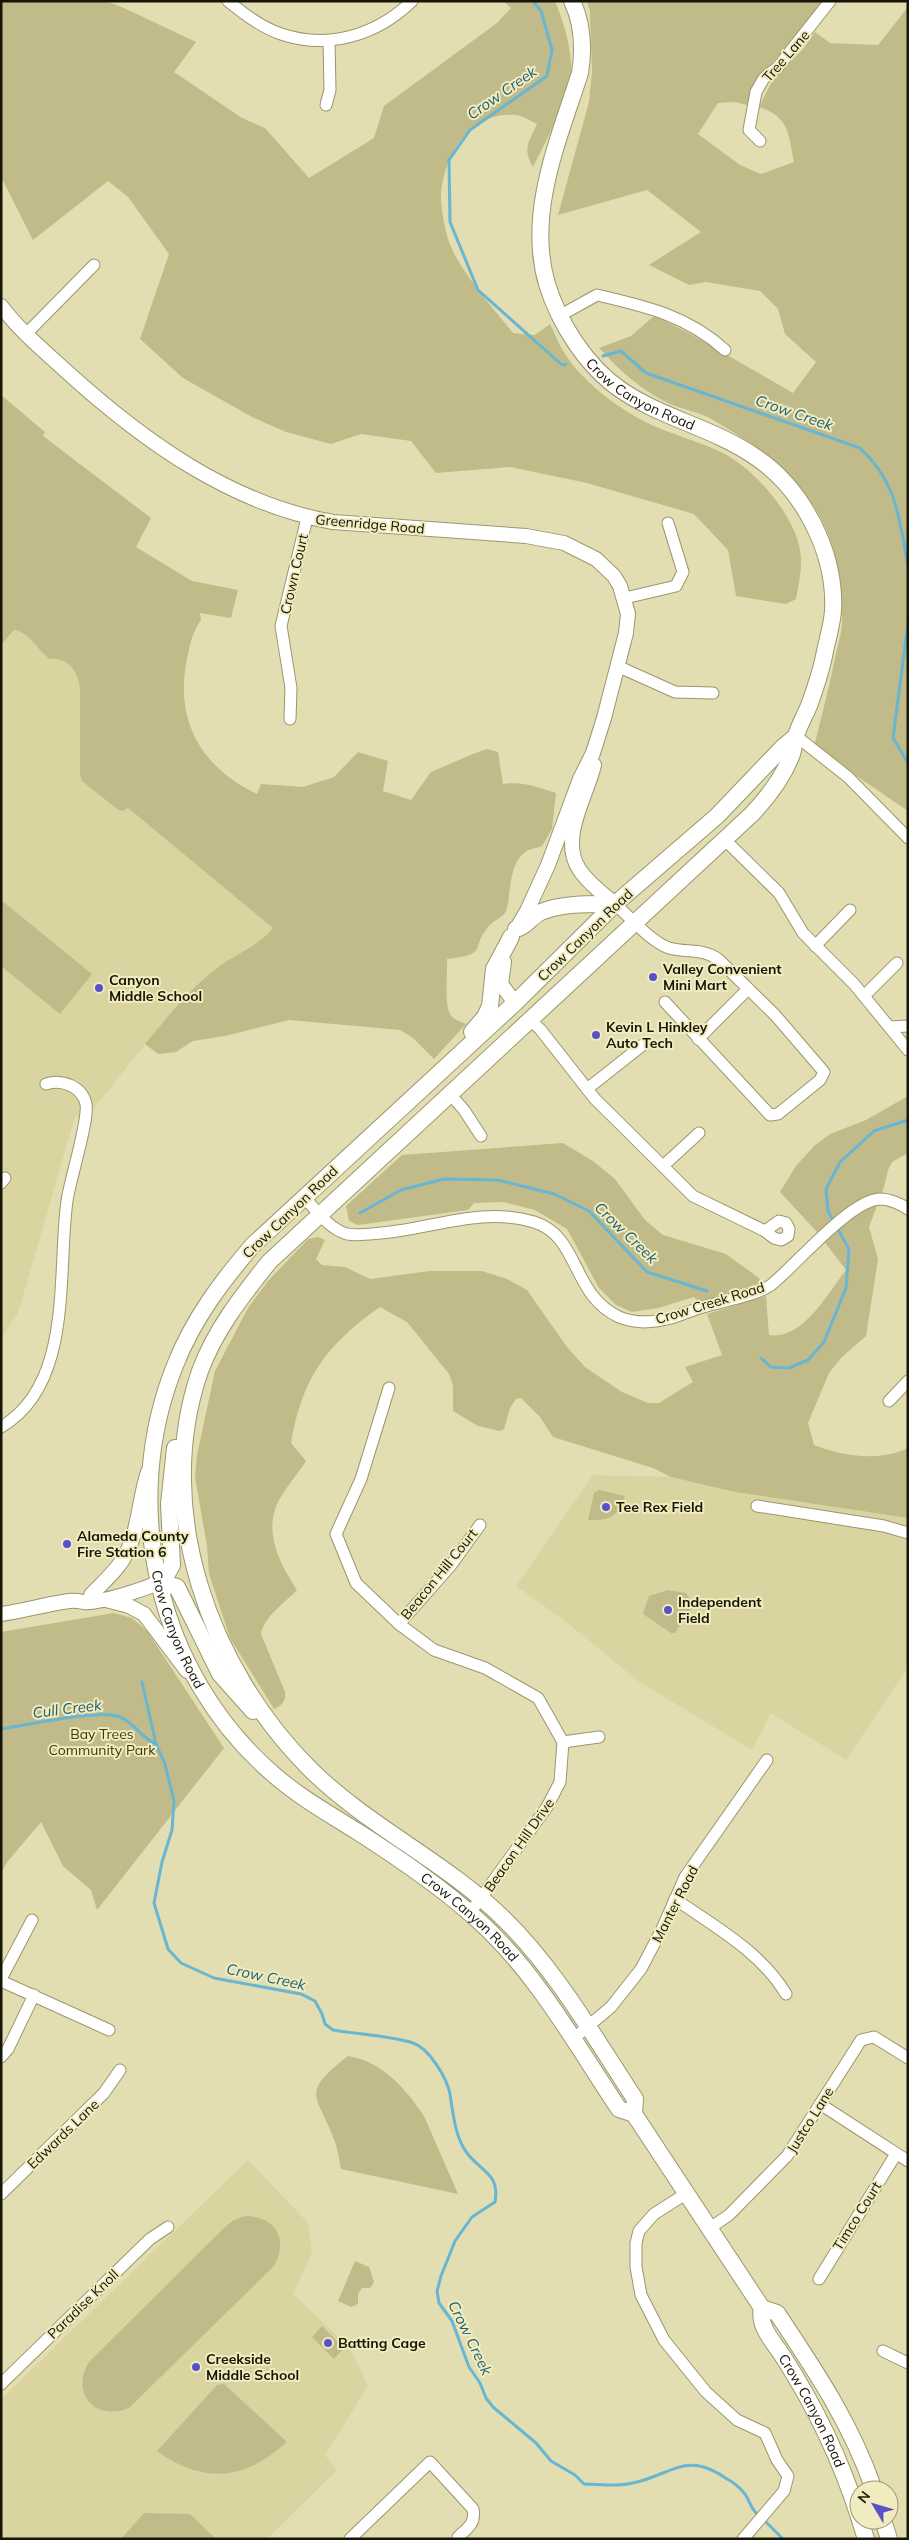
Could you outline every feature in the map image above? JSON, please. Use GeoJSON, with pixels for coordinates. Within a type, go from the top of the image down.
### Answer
{"type":"FeatureCollection","features":[{"type":"Feature","properties":{"kind":"main road","name":"Crow Canyon Road"},"geometry":{"type":"LineString","coordinates":[[572,1],[580,24],[583,55],[580,72],[546,184],[540,229],[541,255],[548,285],[572,336],[592,365],[618,388],[643,404],[712,433],[754,455],[784,482],[818,531],[831,577],[833,612],[822,669],[796,736],[793,752],[771,794],[725,840],[269,1262],[235,1306],[208,1353],[191,1405],[184,1450],[183,1477],[188,1534],[194,1565],[205,1602],[228,1657],[275,1732],[335,1792],[482,1898],[511,1926],[539,1958],[588,2028],[635,2099],[634,2114],[762,2308],[761,2323],[795,2374],[821,2422],[849,2487]]}},
{"type":"Feature","properties":{"kind":"main road","name":"Crow Canyon Road"},"geometry":{"type":"LineString","coordinates":[[634,2114],[619,2109],[523,1967],[470,1913],[424,1877],[309,1803],[271,1773],[240,1739],[206,1696],[177,1642],[158,1582],[149,1519],[151,1464],[156,1430],[169,1380],[190,1333],[206,1304],[253,1245],[515,1004],[615,904],[716,816],[796,736]]}},
{"type":"Feature","properties":{"kind":"main road"},"geometry":{"type":"LineString","coordinates":[[665,861],[672,862],[680,859],[701,842],[712,838],[725,840],[723,830],[725,822],[758,781],[766,765]]}},
{"type":"Feature","properties":{"kind":"main road"},"geometry":{"type":"LineString","coordinates":[[448,1064],[460,1046],[485,1017],[490,1006],[494,969],[514,933],[528,924],[535,916],[547,910],[596,904],[615,904]]}},
{"type":"Feature","properties":{"kind":"main road"},"geometry":{"type":"LineString","coordinates":[[515,1004],[530,1020]]}},
{"type":"Feature","properties":{"kind":"main road"},"geometry":{"type":"LineString","coordinates":[[158,1582],[167,1574],[172,1566],[169,1504],[172,1462],[180,1426],[191,1405]]}},
{"type":"Feature","properties":{"kind":"main road"},"geometry":{"type":"LineString","coordinates":[[158,1582],[176,1587],[220,1674],[247,1706],[275,1732]]}},
{"type":"Feature","properties":{"kind":"main road","name":"Crow Canyon Road"},"geometry":{"type":"LineString","coordinates":[[762,2308],[777,2313],[833,2400],[853,2437],[870,2480]]}},
{"type":"Feature","properties":{"kind":"street"},"geometry":{"type":"LineString","coordinates":[[228,1],[247,16],[280,34],[329,41],[375,28],[394,17],[412,1]]}},
{"type":"Feature","properties":{"kind":"street","name":"Tree Lane"},"geometry":{"type":"LineString","coordinates":[[760,141],[749,130],[756,92],[764,78],[778,67],[830,1]]}},
{"type":"Feature","properties":{"kind":"street"},"geometry":{"type":"LineString","coordinates":[[326,105],[330,90],[329,41]]}},
{"type":"Feature","properties":{"kind":"street"},"geometry":{"type":"LineString","coordinates":[[26,334],[94,265]]}},
{"type":"Feature","properties":{"kind":"street"},"geometry":{"type":"LineString","coordinates":[[561,315],[597,295],[656,309],[707,333],[725,350]]}},
{"type":"Feature","properties":{"kind":"street","name":"Greenridge Road"},"geometry":{"type":"LineString","coordinates":[[1,306],[26,334],[129,426],[228,486],[260,502],[307,518],[364,526],[526,536],[564,543],[589,554],[614,576],[625,598],[628,614],[626,634],[593,753],[580,778],[538,889],[514,933],[511,950],[504,963],[501,984],[515,1004]]}},
{"type":"Feature","properties":{"kind":"street","name":"Crown Court"},"geometry":{"type":"LineString","coordinates":[[290,719],[291,688],[281,626],[307,518]]}},
{"type":"Feature","properties":{"kind":"street"},"geometry":{"type":"LineString","coordinates":[[625,598],[676,586],[681,580],[683,572],[668,523]]}},
{"type":"Feature","properties":{"kind":"street"},"geometry":{"type":"LineString","coordinates":[[617,666],[675,692],[713,693]]}},
{"type":"Feature","properties":{"kind":"street"},"geometry":{"type":"LineString","coordinates":[[796,736],[848,777],[908,838]]}},
{"type":"Feature","properties":{"kind":"street","name":"Greenridge Road"},"geometry":{"type":"LineString","coordinates":[[593,753],[594,766],[573,832],[572,847],[579,870],[615,904]]}},
{"type":"Feature","properties":{"kind":"street"},"geometry":{"type":"LineString","coordinates":[[725,840],[779,893],[794,920],[814,946],[864,996],[908,1050]]}},
{"type":"Feature","properties":{"kind":"street"},"geometry":{"type":"LineString","coordinates":[[615,904],[660,944],[670,948],[694,950],[710,954],[775,1015],[824,1072],[820,1080],[778,1114],[770,1115],[665,1002]]}},
{"type":"Feature","properties":{"kind":"street"},"geometry":{"type":"LineString","coordinates":[[814,946],[850,910]]}},
{"type":"Feature","properties":{"kind":"street"},"geometry":{"type":"LineString","coordinates":[[864,996],[897,963]]}},
{"type":"Feature","properties":{"kind":"street"},"geometry":{"type":"LineString","coordinates":[[698,1039],[748,988]]}},
{"type":"Feature","properties":{"kind":"street"},"geometry":{"type":"LineString","coordinates":[[530,1020],[540,1029],[587,1089],[693,1196],[765,1231]]}},
{"type":"Feature","properties":{"kind":"street"},"geometry":{"type":"LineString","coordinates":[[890,1027],[908,1026]]}},
{"type":"Feature","properties":{"kind":"street"},"geometry":{"type":"LineString","coordinates":[[587,1089],[644,1044]]}},
{"type":"Feature","properties":{"kind":"street"},"geometry":{"type":"LineString","coordinates":[[1,1427],[25,1407],[39,1386],[49,1363],[60,1303],[67,1200],[85,1121],[86,1104],[79,1092],[62,1082],[46,1084]]}},
{"type":"Feature","properties":{"kind":"street"},"geometry":{"type":"LineString","coordinates":[[450,1094],[482,1136]]}},
{"type":"Feature","properties":{"kind":"street"},"geometry":{"type":"LineString","coordinates":[[663,1166],[699,1132]]}},
{"type":"Feature","properties":{"kind":"street","name":"Crow Creek Road"},"geometry":{"type":"LineString","coordinates":[[304,1197],[335,1228],[347,1234],[388,1232],[486,1216],[533,1222],[556,1234],[563,1243],[588,1293],[598,1304],[624,1319],[649,1323],[770,1286],[818,1241],[866,1203],[880,1199],[902,1204],[908,1209]]}},
{"type":"Feature","properties":{"kind":"street"},"geometry":{"type":"LineString","coordinates":[[889,1401],[908,1381]]}},
{"type":"Feature","properties":{"kind":"street"},"geometry":{"type":"LineString","coordinates":[[389,1388],[361,1479],[336,1534],[356,1583],[399,1624],[434,1650],[485,1668],[538,1698],[563,1742],[599,1737]]}},
{"type":"Feature","properties":{"kind":"street"},"geometry":{"type":"LineString","coordinates":[[91,1598],[126,1555],[136,1526],[141,1494],[151,1464]]}},
{"type":"Feature","properties":{"kind":"street"},"geometry":{"type":"LineString","coordinates":[[757,1506],[875,1525],[908,1533]]}},
{"type":"Feature","properties":{"kind":"street","name":"Beacon Hill Court"},"geometry":{"type":"LineString","coordinates":[[399,1624],[451,1565],[480,1525]]}},
{"type":"Feature","properties":{"kind":"street"},"geometry":{"type":"LineString","coordinates":[[1,1614],[91,1598],[145,1580],[158,1582]]}},
{"type":"Feature","properties":{"kind":"street"},"geometry":{"type":"LineString","coordinates":[[91,1598],[129,1606],[144,1614],[206,1696]]}},
{"type":"Feature","properties":{"kind":"street","name":"Beacon Hill Drive"},"geometry":{"type":"LineString","coordinates":[[470,1913],[551,1799],[560,1782],[563,1742]]}},
{"type":"Feature","properties":{"kind":"street","name":"Manter Road"},"geometry":{"type":"LineString","coordinates":[[573,2039],[611,2007],[641,1969],[662,1929],[685,1877],[767,1760]]}},
{"type":"Feature","properties":{"kind":"street"},"geometry":{"type":"LineString","coordinates":[[675,1899],[745,1948],[777,1979],[786,1994]]}},
{"type":"Feature","properties":{"kind":"street"},"geometry":{"type":"LineString","coordinates":[[32,1920],[1,1980],[109,2030]]}},
{"type":"Feature","properties":{"kind":"street"},"geometry":{"type":"LineString","coordinates":[[1,2057],[8,2050],[34,1994]]}},
{"type":"Feature","properties":{"kind":"street","name":"Justco Lane"},"geometry":{"type":"LineString","coordinates":[[710,2228],[729,2215],[783,2160],[857,2045],[864,2038],[878,2039],[908,2058]]}},
{"type":"Feature","properties":{"kind":"street","name":"Edwards Lane"},"geometry":{"type":"LineString","coordinates":[[1,2194],[104,2093],[120,2070]]}},
{"type":"Feature","properties":{"kind":"street"},"geometry":{"type":"LineString","coordinates":[[820,2104],[908,2161]]}},
{"type":"Feature","properties":{"kind":"street","name":"Timco Court"},"geometry":{"type":"LineString","coordinates":[[819,2279],[896,2154]]}},
{"type":"Feature","properties":{"kind":"street"},"geometry":{"type":"LineString","coordinates":[[687,2193],[654,2214],[639,2231],[636,2243],[636,2267],[641,2295],[664,2340],[706,2392],[737,2420],[765,2433],[777,2460],[788,2476],[787,2483],[779,2496],[746,2535]]}},
{"type":"Feature","properties":{"kind":"street","name":"Paradise Knoll"},"geometry":{"type":"LineString","coordinates":[[1,2384],[150,2239],[168,2227]]}},
{"type":"Feature","properties":{"kind":"street"},"geometry":{"type":"LineString","coordinates":[[883,2351],[908,2363]]}},
{"type":"Feature","properties":{"kind":"street"},"geometry":{"type":"LineString","coordinates":[[350,2539],[430,2462],[473,2509],[475,2517],[472,2524],[458,2537]]}},
{"type":"Feature","properties":{"kind":"shaded area","name":"Canyon Middle School"},"geometry":{"type":"Polygon","coordinates":[[[14,624],[75,668],[87,688],[90,777],[274,928],[263,940],[226,962],[187,997],[163,1022],[94,1108],[75,1117],[18,1313],[1,1338],[1,638],[14,624]]]}},
{"type":"Feature","properties":{"kind":"shaded area"},"geometry":{"type":"Polygon","coordinates":[[[593,1475],[671,1477],[735,1492],[908,1518],[908,1667],[846,1760],[771,1713],[752,1750],[638,1681],[565,1621],[516,1586],[593,1475]]]}},
{"type":"Feature","properties":{"kind":"shaded area","name":"Creekside Middle School"},"geometry":{"type":"Polygon","coordinates":[[[248,2160],[308,2223],[312,2253],[293,2294],[350,2348],[368,2386],[325,2455],[337,2470],[267,2539],[1,2539],[1,2399],[248,2160]]]}},
{"type":"Feature","properties":{"kind":"green space"},"geometry":{"type":"Polygon","coordinates":[[[1,1],[106,1],[196,42],[174,72],[242,118],[265,128],[309,178],[374,138],[384,106],[497,23],[511,8],[503,1],[555,1],[566,32],[571,64],[568,89],[558,117],[533,167],[527,150],[537,124],[521,116],[500,115],[485,120],[472,128],[462,139],[453,152],[443,182],[441,203],[448,239],[459,263],[513,333],[535,335],[550,324],[572,364],[607,397],[626,411],[646,422],[721,452],[733,459],[758,480],[781,507],[796,536],[801,562],[796,599],[786,604],[736,596],[728,550],[694,514],[587,483],[510,467],[436,473],[411,441],[361,434],[331,444],[286,432],[252,417],[183,378],[140,339],[169,254],[128,197],[108,181],[33,240],[1,177],[1,1]]]}},
{"type":"Feature","properties":{"kind":"green space"},"geometry":{"type":"Polygon","coordinates":[[[587,1],[828,1],[754,83],[747,105],[734,102],[718,103],[698,134],[740,165],[761,174],[794,162],[786,128],[777,116],[759,107],[772,81],[803,49],[815,32],[830,43],[878,45],[908,7],[908,811],[814,747],[842,625],[841,588],[835,556],[825,527],[811,502],[792,479],[770,458],[708,417],[670,404],[650,393],[623,372],[599,348],[631,336],[654,316],[689,333],[793,393],[816,362],[785,334],[778,309],[760,291],[706,282],[689,285],[649,265],[701,232],[647,190],[558,215],[589,102],[592,72],[590,12],[587,1]]]}},
{"type":"Feature","properties":{"kind":"green space"},"geometry":{"type":"Polygon","coordinates":[[[1,395],[45,432],[43,436],[151,518],[136,547],[192,581],[238,590],[231,618],[200,613],[201,620],[195,629],[190,643],[184,682],[185,703],[189,722],[196,740],[221,771],[257,794],[261,784],[303,787],[334,777],[358,752],[388,761],[383,791],[411,800],[431,772],[487,749],[498,752],[503,784],[523,784],[556,793],[552,829],[542,846],[526,852],[519,858],[511,879],[507,908],[504,913],[484,932],[475,952],[470,955],[447,959],[449,1012],[453,1018],[466,1024],[434,1059],[413,1038],[400,1030],[289,1020],[225,1036],[193,1041],[176,1052],[158,1054],[145,1044],[183,1000],[215,969],[257,943],[273,928],[128,808],[122,811],[117,809],[82,781],[80,775],[80,688],[77,676],[67,663],[62,660],[50,659],[20,631],[14,630],[1,645],[1,395]]]}},
{"type":"Feature","properties":{"kind":"green space"},"geometry":{"type":"Polygon","coordinates":[[[1,900],[92,974],[60,1014],[1,966],[1,900]]]}},
{"type":"Feature","properties":{"kind":"green space"},"geometry":{"type":"Polygon","coordinates":[[[908,1096],[908,1153],[892,1162],[869,1227],[878,1259],[866,1336],[842,1357],[829,1373],[808,1423],[814,1445],[836,1452],[873,1456],[885,1455],[908,1448],[908,1518],[735,1492],[671,1477],[653,1468],[553,1437],[540,1417],[521,1398],[516,1399],[510,1408],[504,1429],[500,1431],[478,1426],[453,1411],[453,1385],[449,1374],[407,1322],[380,1307],[345,1335],[319,1365],[302,1400],[296,1420],[291,1443],[306,1461],[277,1504],[273,1531],[274,1542],[281,1562],[297,1590],[266,1621],[261,1634],[285,1692],[283,1703],[274,1709],[230,1638],[209,1574],[207,1546],[195,1477],[197,1455],[215,1371],[248,1308],[268,1281],[308,1239],[318,1237],[325,1240],[316,1259],[322,1265],[345,1267],[370,1279],[430,1271],[482,1271],[507,1279],[527,1290],[567,1347],[585,1367],[622,1392],[648,1403],[659,1403],[693,1382],[685,1367],[722,1355],[707,1314],[766,1296],[769,1335],[781,1335],[792,1331],[803,1323],[822,1302],[846,1270],[817,1232],[780,1192],[796,1166],[814,1146],[830,1134],[866,1120],[908,1096]]]}},
{"type":"Feature","properties":{"kind":"green space"},"geometry":{"type":"Polygon","coordinates":[[[563,1143],[593,1161],[615,1179],[645,1220],[663,1235],[726,1254],[759,1278],[761,1283],[699,1303],[694,1297],[658,1308],[632,1312],[616,1305],[599,1288],[567,1229],[535,1210],[503,1202],[474,1203],[468,1210],[358,1225],[349,1221],[346,1206],[402,1155],[563,1143]]]}},
{"type":"Feature","properties":{"kind":"green space","name":"Tee Rex Field"},"geometry":{"type":"Polygon","coordinates":[[[599,1490],[625,1496],[623,1503],[620,1509],[612,1516],[601,1520],[588,1520],[594,1493],[599,1490]]]}},
{"type":"Feature","properties":{"kind":"green space","name":"Independent Field"},"geometry":{"type":"Polygon","coordinates":[[[668,1590],[686,1593],[694,1605],[675,1633],[671,1633],[643,1614],[649,1596],[668,1590]]]}},
{"type":"Feature","properties":{"kind":"green space","name":"Bay Trees Community Park"},"geometry":{"type":"Polygon","coordinates":[[[114,1613],[132,1618],[147,1631],[224,1748],[97,1910],[91,1890],[63,1866],[41,1822],[8,1861],[1,1873],[1,1632],[114,1613]]]}},
{"type":"Feature","properties":{"kind":"green space"},"geometry":{"type":"Polygon","coordinates":[[[348,2056],[360,2059],[382,2070],[401,2086],[409,2096],[424,2116],[458,2194],[341,2169],[335,2142],[316,2096],[317,2088],[322,2079],[348,2056]]]}},
{"type":"Feature","properties":{"kind":"green space"},"geometry":{"type":"Polygon","coordinates":[[[245,2216],[264,2220],[276,2231],[280,2247],[274,2266],[129,2408],[106,2411],[96,2408],[84,2394],[82,2384],[89,2362],[226,2226],[234,2220],[245,2216]]]}},
{"type":"Feature","properties":{"kind":"green space"},"geometry":{"type":"Polygon","coordinates":[[[355,2261],[369,2267],[374,2282],[370,2288],[362,2288],[358,2294],[358,2304],[351,2307],[338,2301],[355,2261]]]}},
{"type":"Feature","properties":{"kind":"green space","name":"Batting Cage"},"geometry":{"type":"Polygon","coordinates":[[[322,2326],[344,2348],[334,2359],[312,2337],[322,2326]]]}},
{"type":"Feature","properties":{"kind":"green space"},"geometry":{"type":"Polygon","coordinates":[[[224,2384],[287,2442],[256,2464],[240,2471],[224,2474],[191,2469],[174,2462],[157,2451],[217,2385],[224,2384]]]}},
{"type":"Feature","properties":{"kind":"green space"},"geometry":{"type":"Polygon","coordinates":[[[144,2513],[190,2514],[215,2538],[121,2539],[144,2513]]]}},
{"type":"Feature","properties":{"kind":"waterway","name":"Crow Creek"},"geometry":{"type":"LineString","coordinates":[[533,1],[541,11],[552,50],[547,76],[470,130],[449,160],[450,222],[478,290],[562,365],[566,364]]}},
{"type":"Feature","properties":{"kind":"waterway","name":"Crow Creek"},"geometry":{"type":"LineString","coordinates":[[603,356],[621,351],[646,373],[860,448],[873,461],[890,488],[899,517],[908,566]]}},
{"type":"Feature","properties":{"kind":"waterway","name":"Crow Creek"},"geometry":{"type":"LineString","coordinates":[[908,623],[893,738],[908,763]]}},
{"type":"Feature","properties":{"kind":"waterway","name":"Crow Creek"},"geometry":{"type":"LineString","coordinates":[[834,1222],[828,1211],[826,1189],[840,1162],[874,1131],[908,1120]]}},
{"type":"Feature","properties":{"kind":"waterway","name":"Crow Creek"},"geometry":{"type":"LineString","coordinates":[[360,1213],[401,1190],[444,1179],[498,1180],[554,1194],[589,1211],[647,1272],[707,1291]]}},
{"type":"Feature","properties":{"kind":"waterway","name":"Crow Creek"},"geometry":{"type":"LineString","coordinates":[[761,1358],[771,1367],[789,1368],[808,1360],[824,1342],[846,1288],[849,1249],[837,1228]]}},
{"type":"Feature","properties":{"kind":"waterway","name":"Crow Creek"},"geometry":{"type":"LineString","coordinates":[[142,1682],[156,1744],[165,1764],[174,1801],[172,1830],[162,1862],[154,1903],[168,1949],[181,1963],[214,1978],[301,1994],[315,2001],[325,2024],[333,2030],[413,2043],[431,2057],[445,2080],[450,2094],[455,2125],[463,2147],[492,2179],[496,2192],[495,2202],[472,2217],[455,2241],[437,2291],[439,2303],[452,2321],[469,2367],[480,2383],[486,2398],[493,2407],[536,2443],[551,2461],[575,2475],[584,2484],[627,2484],[684,2466],[693,2465],[714,2471],[737,2486],[745,2494],[752,2508],[759,2516]]}},
{"type":"Feature","properties":{"kind":"waterway","name":"Cull Creek"},"geometry":{"type":"LineString","coordinates":[[1,1729],[79,1716],[109,1715],[120,1717],[130,1723],[147,1739],[156,1744]]}},
{"type":"Feature","properties":{"kind":"waterway","name":"Crow Creek"},"geometry":{"type":"LineString","coordinates":[[764,2520],[783,2539]]}},
{"type":"Feature","properties":{"kind":"place","name":"Valley Convenient Mini Mart"},"geometry":{"type":"Point","coordinates":[653,977]}},
{"type":"Feature","properties":{"kind":"place","name":"Canyon Middle School"},"geometry":{"type":"Point","coordinates":[99,988]}},
{"type":"Feature","properties":{"kind":"place","name":"Kevin L Hinkley Auto Tech"},"geometry":{"type":"Point","coordinates":[596,1035]}},
{"type":"Feature","properties":{"kind":"place","name":"Tee Rex Field"},"geometry":{"type":"Point","coordinates":[606,1507]}},
{"type":"Feature","properties":{"kind":"place","name":"Alameda County Fire Station 6"},"geometry":{"type":"Point","coordinates":[67,1544]}},
{"type":"Feature","properties":{"kind":"place","name":"Independent Field"},"geometry":{"type":"Point","coordinates":[668,1610]}},
{"type":"Feature","properties":{"kind":"place","name":"Batting Cage"},"geometry":{"type":"Point","coordinates":[328,2343]}},
{"type":"Feature","properties":{"kind":"place","name":"Creekside Middle School"},"geometry":{"type":"Point","coordinates":[196,2367]}}]}
